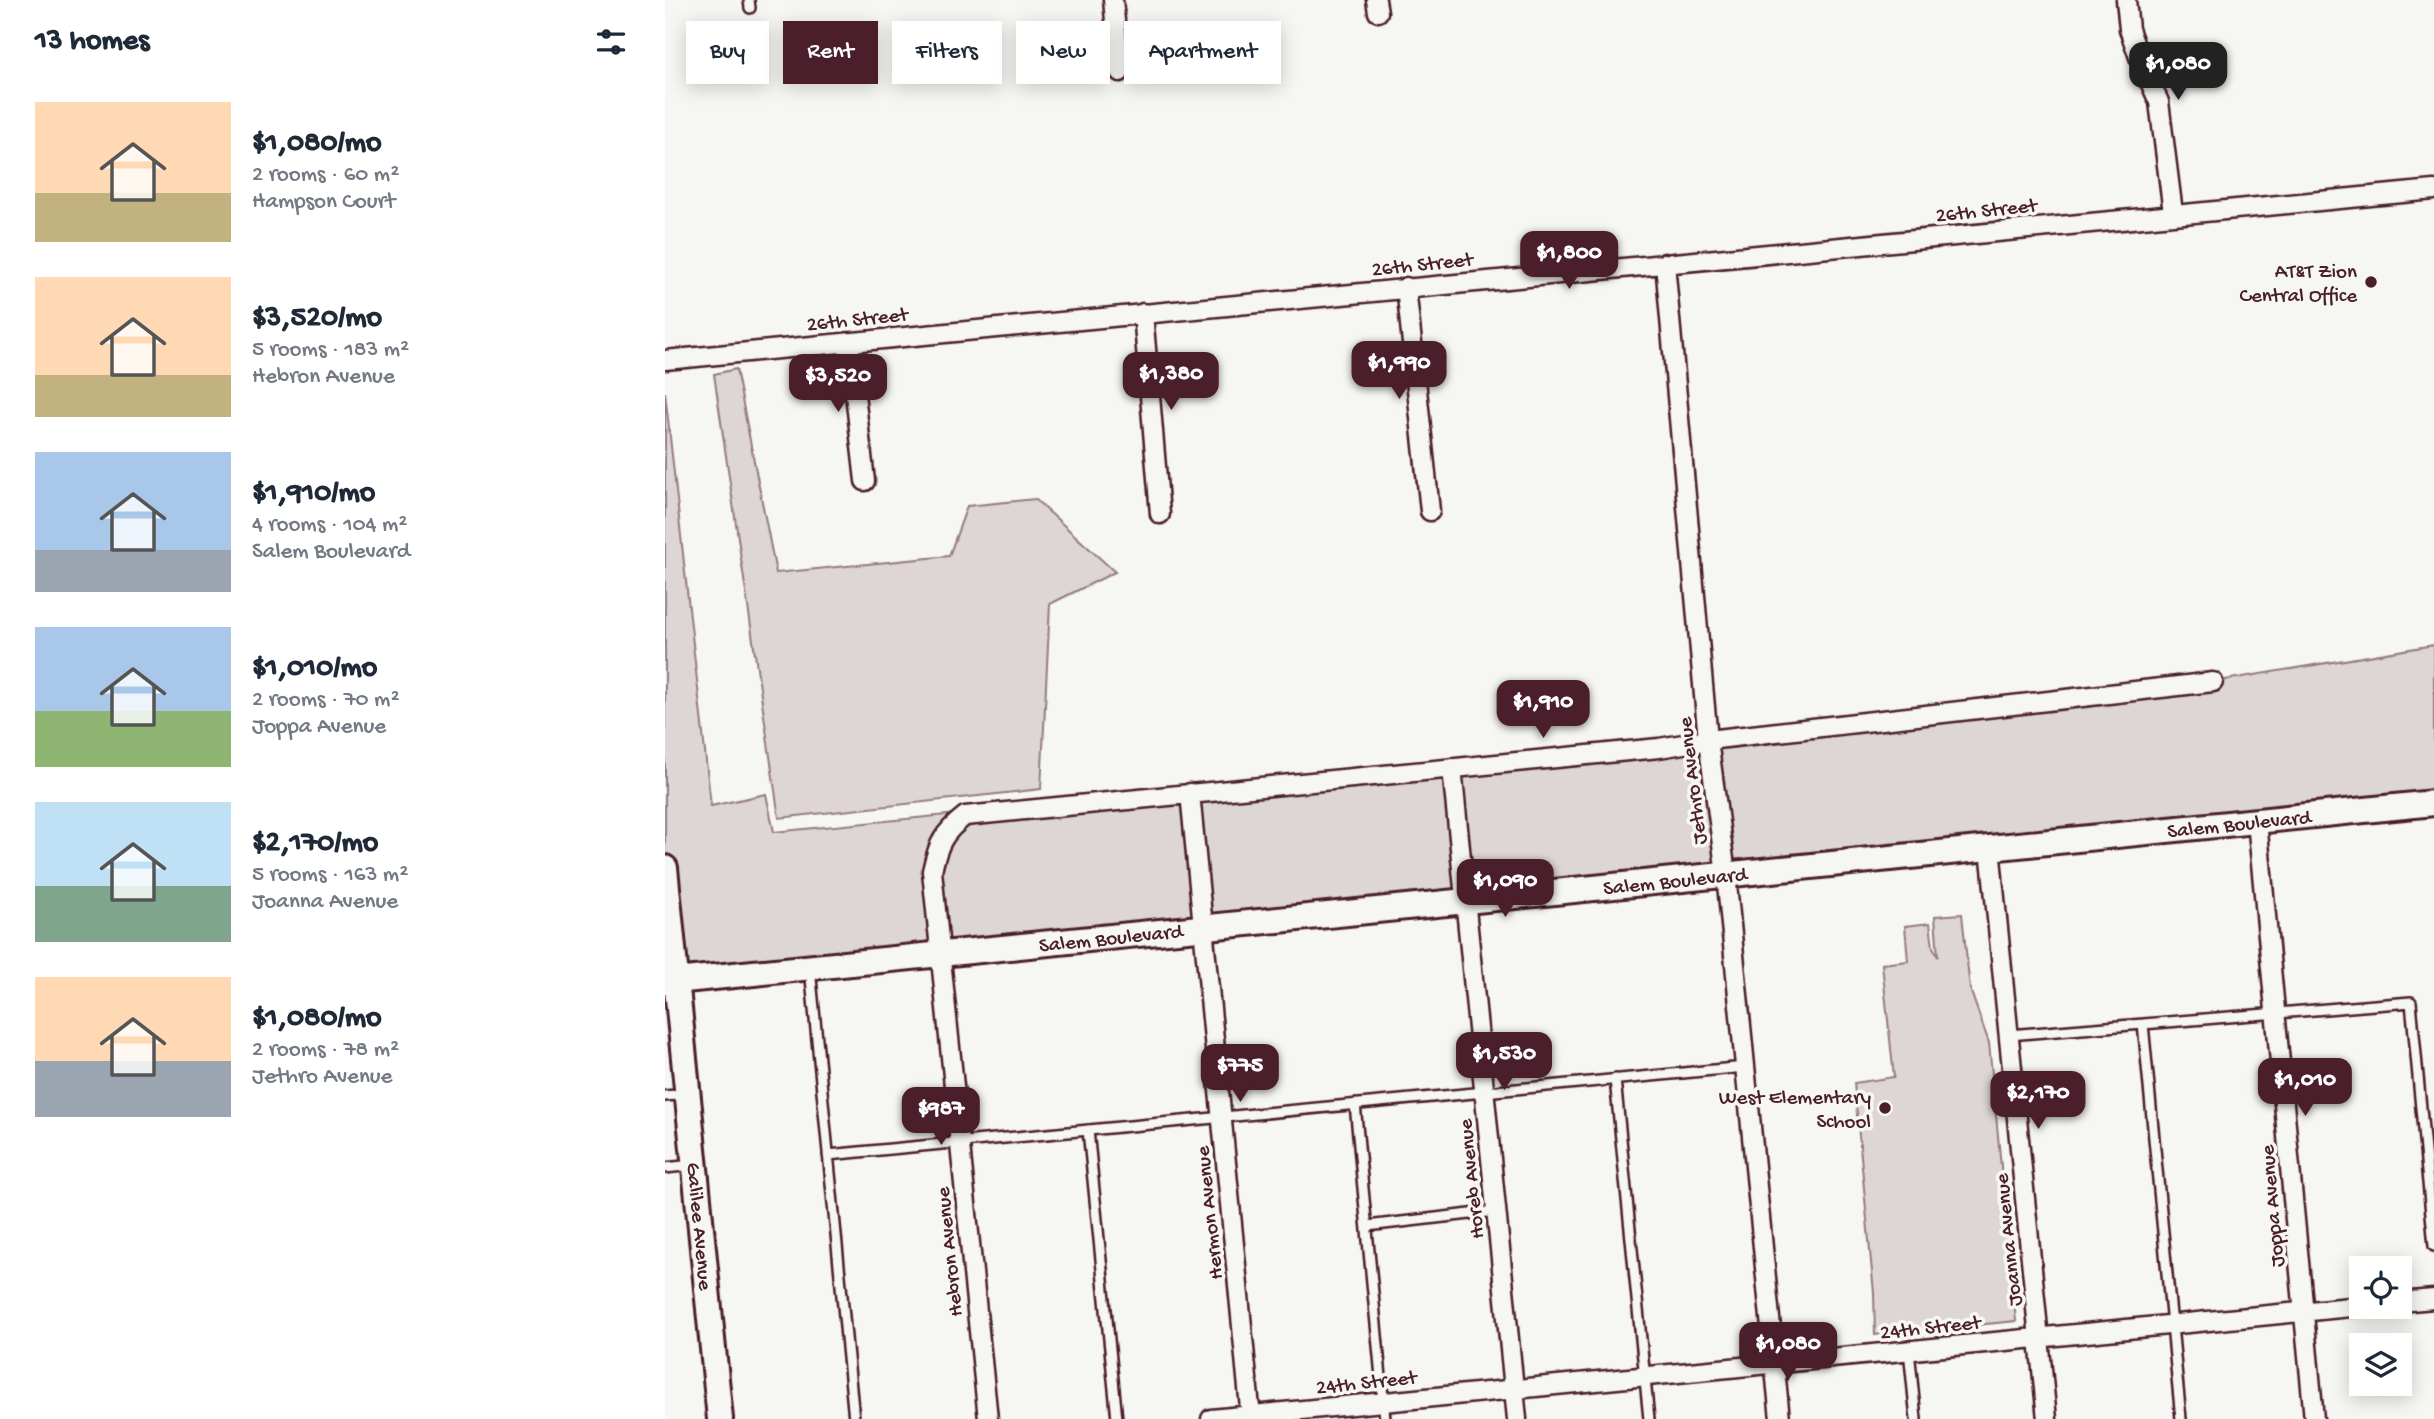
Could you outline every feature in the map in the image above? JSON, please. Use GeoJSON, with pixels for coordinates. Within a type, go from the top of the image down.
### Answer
{"type":"FeatureCollection","features":[{"type":"Feature","properties":{"kind":"street"},"geometry":{"type":"LineString","coordinates":[[1113,0],[1120,72]]}},
{"type":"Feature","properties":{"kind":"street"},"geometry":{"type":"LineString","coordinates":[[2126,0],[2129,29],[2159,102],[2173,213]]}},
{"type":"Feature","properties":{"kind":"street","name":"26th Street"},"geometry":{"type":"LineString","coordinates":[[665,360],[2434,190]]}},
{"type":"Feature","properties":{"kind":"street","name":"Jethro Avenue"},"geometry":{"type":"LineString","coordinates":[[1665,263],[1708,740],[1726,874],[1780,1419]]}},
{"type":"Feature","properties":{"kind":"street"},"geometry":{"type":"LineString","coordinates":[[1406,288],[1430,511]]}},
{"type":"Feature","properties":{"kind":"street"},"geometry":{"type":"LineString","coordinates":[[1143,313],[1160,514]]}},
{"type":"Feature","properties":{"kind":"street"},"geometry":{"type":"LineString","coordinates":[[849,342],[865,481]]}},
{"type":"Feature","properties":{"kind":"street"},"geometry":{"type":"LineString","coordinates":[[1190,793],[1659,748],[2213,681]]}},
{"type":"Feature","properties":{"kind":"street","name":"Horeb Avenue"},"geometry":{"type":"LineString","coordinates":[[1452,768],[1517,1419]]}},
{"type":"Feature","properties":{"kind":"street","name":"Hebron Avenue"},"geometry":{"type":"LineString","coordinates":[[988,1419],[932,871],[937,848],[945,835],[965,816],[1190,793]]}},
{"type":"Feature","properties":{"kind":"street","name":"Hermon Avenue"},"geometry":{"type":"LineString","coordinates":[[1190,793],[1251,1417]]}},
{"type":"Feature","properties":{"kind":"street","name":"Salem Boulevard"},"geometry":{"type":"LineString","coordinates":[[671,981],[2434,803]]}},
{"type":"Feature","properties":{"kind":"street","name":"Joppa Avenue"},"geometry":{"type":"LineString","coordinates":[[2257,821],[2314,1419]]}},
{"type":"Feature","properties":{"kind":"street","name":"Joanna Avenue"},"geometry":{"type":"LineString","coordinates":[[1990,848],[2047,1419]]}},
{"type":"Feature","properties":{"kind":"street","name":"Galilee Avenue"},"geometry":{"type":"LineString","coordinates":[[665,868],[676,1095],[695,1165],[720,1419]]}},
{"type":"Feature","properties":{"kind":"street"},"geometry":{"type":"LineString","coordinates":[[2412,1301],[2434,1299]]}},
{"type":"Feature","properties":{"kind":"street","name":"24th Street"},"geometry":{"type":"LineString","coordinates":[[1211,1419],[1384,1411],[1514,1389],[2349,1307]]}},
{"type":"Feature","properties":{"kind":"lane"},"geometry":{"type":"LineString","coordinates":[[810,967],[854,1419]]}},
{"type":"Feature","properties":{"kind":"lane"},"geometry":{"type":"LineString","coordinates":[[2009,1035],[2411,1002],[2434,1246]]}},
{"type":"Feature","properties":{"kind":"lane"},"geometry":{"type":"LineString","coordinates":[[2143,1024],[2181,1419]]}},
{"type":"Feature","properties":{"kind":"lane"},"geometry":{"type":"LineString","coordinates":[[828,1155],[1745,1067]]}},
{"type":"Feature","properties":{"kind":"lane"},"geometry":{"type":"LineString","coordinates":[[1615,1079],[1649,1419]]}},
{"type":"Feature","properties":{"kind":"lane"},"geometry":{"type":"LineString","coordinates":[[1355,1104],[1384,1411]]}},
{"type":"Feature","properties":{"kind":"lane"},"geometry":{"type":"LineString","coordinates":[[1088,1130],[1117,1419]]}},
{"type":"Feature","properties":{"kind":"lane"},"geometry":{"type":"LineString","coordinates":[[665,1168],[695,1165]]}},
{"type":"Feature","properties":{"kind":"lane"},"geometry":{"type":"LineString","coordinates":[[1367,1226],[1496,1211]]}},
{"type":"Feature","properties":{"kind":"lane"},"geometry":{"type":"LineString","coordinates":[[1909,1350],[1916,1419]]}},
{"type":"Feature","properties":{"kind":"shaded area"},"geometry":{"type":"Polygon","coordinates":[[[736,369],[776,573],[949,556],[967,506],[1035,499],[1115,572],[1050,604],[1041,789],[779,818],[714,374],[736,369]]]}},
{"type":"Feature","properties":{"kind":"shaded area"},"geometry":{"type":"Polygon","coordinates":[[[665,392],[711,806],[766,794],[774,832],[1708,740],[2213,682],[2434,645],[2434,802],[665,981],[665,392]]]}},
{"type":"Feature","properties":{"kind":"shaded area"},"geometry":{"type":"Polygon","coordinates":[[[1962,914],[1970,989],[1989,1043],[2016,1321],[1875,1335],[1874,1293],[1854,1083],[1894,1077],[1882,964],[1908,961],[1905,926],[1930,923],[1933,947],[1938,957],[1935,916],[1962,914]]]}},
{"type":"Feature","properties":{"kind":"place","name":"AT&T Zion Central Office"},"geometry":{"type":"Point","coordinates":[2371,282]}},
{"type":"Feature","properties":{"kind":"place","name":"West Elementary School"},"geometry":{"type":"Point","coordinates":[1885,1108]}}]}
